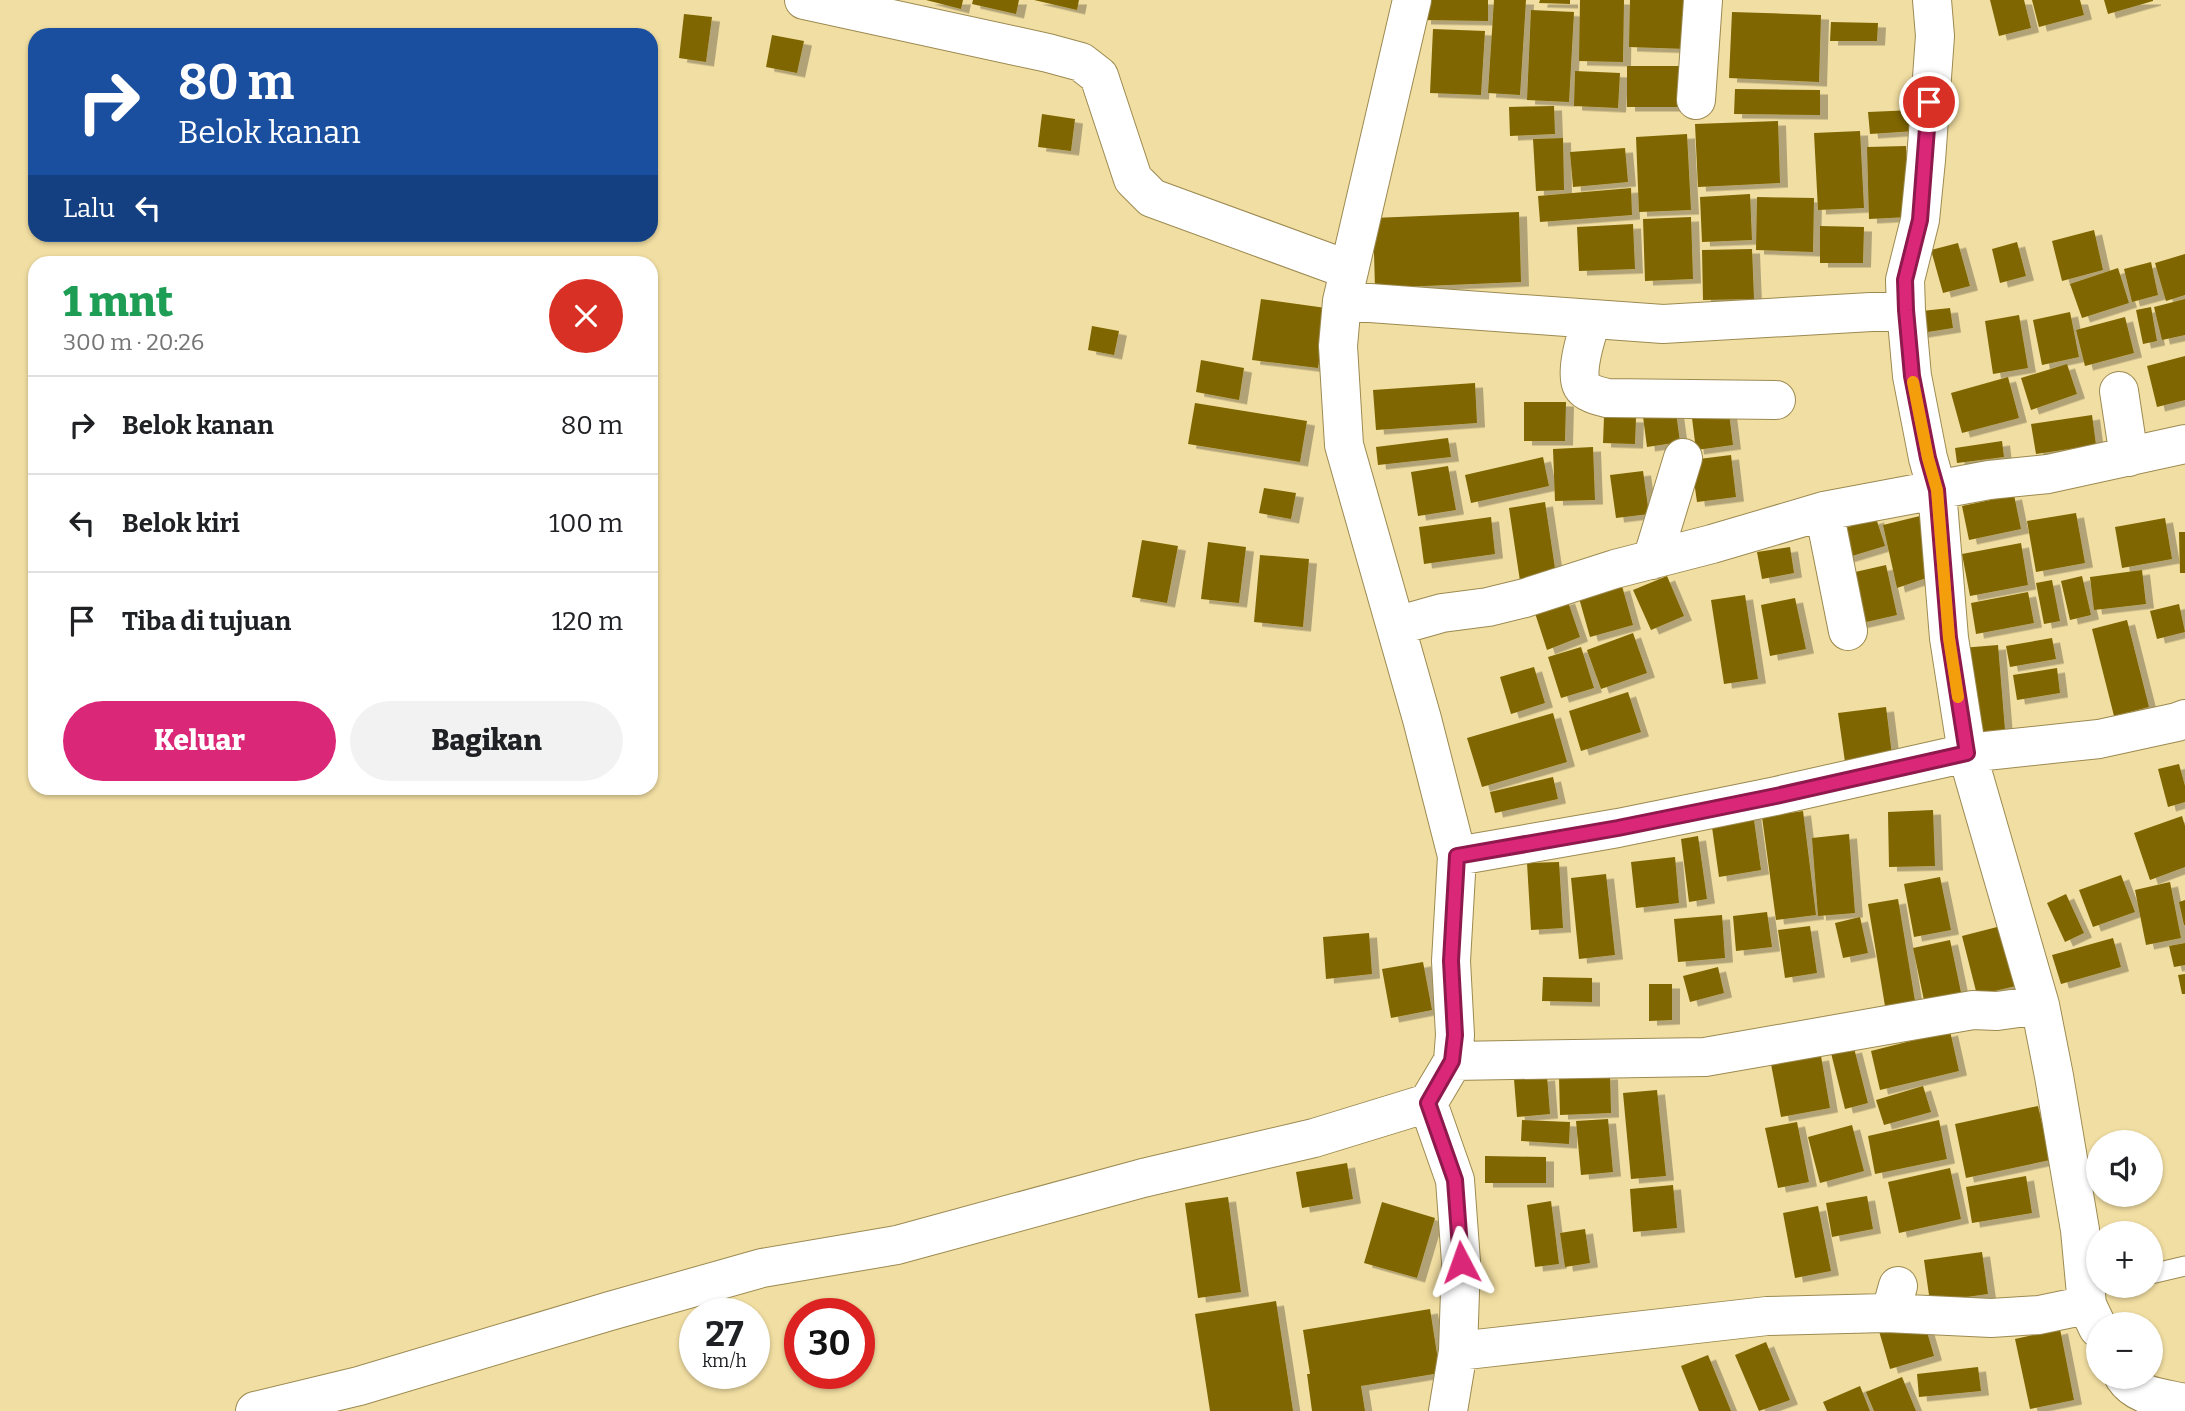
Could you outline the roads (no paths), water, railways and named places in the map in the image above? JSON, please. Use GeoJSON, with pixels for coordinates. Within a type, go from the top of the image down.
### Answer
{"type":"FeatureCollection","features":[{"type":"Feature","properties":{"kind":"street"},"geometry":{"type":"LineString","coordinates":[[804,0],[1081,62],[1099,76],[1133,179],[1152,198],[1345,286],[1592,318],[1663,324],[1906,310]]}},
{"type":"Feature","properties":{"kind":"street"},"geometry":{"type":"LineString","coordinates":[[255,1411],[359,1386],[762,1268],[897,1245],[1143,1178],[1314,1138],[1428,1103],[1452,1061],[1455,1035],[1451,961],[1457,856],[1422,719],[1343,446],[1338,346],[1345,286],[1412,0]]}},
{"type":"Feature","properties":{"kind":"street"},"geometry":{"type":"LineString","coordinates":[[1696,100],[1703,0]]}},
{"type":"Feature","properties":{"kind":"street"},"geometry":{"type":"LineString","coordinates":[[1458,1351],[1892,1299],[1991,1318],[2039,1315],[2094,1303],[2040,1005],[1967,753],[1949,638],[1937,490],[1912,376],[1905,280],[1920,220],[1926,160],[1935,36],[1932,0]]}},
{"type":"Feature","properties":{"kind":"street"},"geometry":{"type":"LineString","coordinates":[[1592,318],[1579,375],[1580,384],[1597,396],[1776,400]]}},
{"type":"Feature","properties":{"kind":"street"},"geometry":{"type":"LineString","coordinates":[[2119,391],[2129,457]]}},
{"type":"Feature","properties":{"kind":"street"},"geometry":{"type":"LineString","coordinates":[[1395,626],[1442,613],[1488,607],[1525,598],[1615,569],[1824,511],[1989,480],[2048,474],[2185,444]]}},
{"type":"Feature","properties":{"kind":"street"},"geometry":{"type":"LineString","coordinates":[[1652,560],[1683,457]]}},
{"type":"Feature","properties":{"kind":"street"},"geometry":{"type":"LineString","coordinates":[[1824,511],[1848,631]]}},
{"type":"Feature","properties":{"kind":"street"},"geometry":{"type":"LineString","coordinates":[[1457,856],[1618,828],[1967,753],[2182,731]]}},
{"type":"Feature","properties":{"kind":"street"},"geometry":{"type":"LineString","coordinates":[[1452,1061],[1705,1057],[1973,1010],[1997,1012],[2040,1005]]}},
{"type":"Feature","properties":{"kind":"street"},"geometry":{"type":"LineString","coordinates":[[1428,1103],[1455,1180],[1461,1262],[1458,1351],[1448,1411]]}},
{"type":"Feature","properties":{"kind":"street"},"geometry":{"type":"LineString","coordinates":[[2136,1389],[2185,1403]]}},
{"type":"Feature","properties":{"kind":"lane"},"geometry":{"type":"LineString","coordinates":[[2163,1271],[2185,1266]]}}]}
